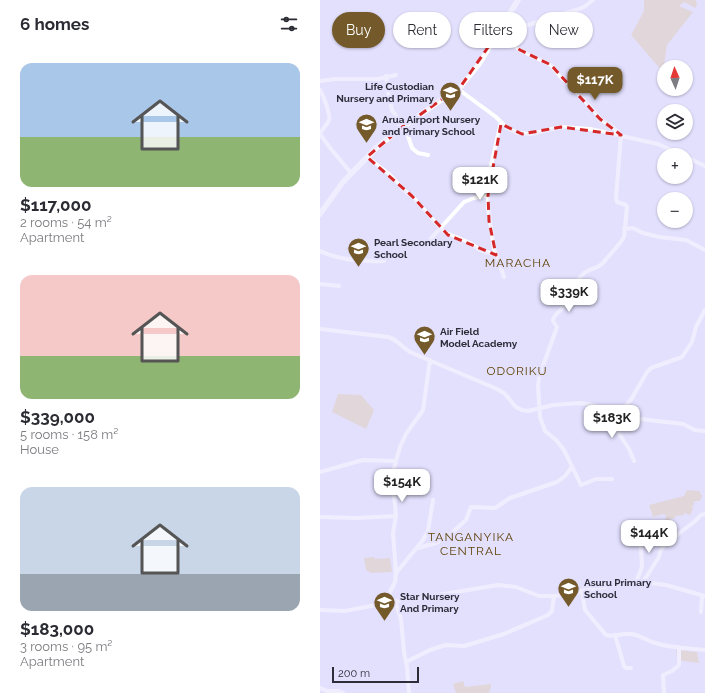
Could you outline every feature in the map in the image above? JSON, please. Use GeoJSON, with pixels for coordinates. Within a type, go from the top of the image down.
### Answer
{"type":"FeatureCollection","features":[{"type":"Feature","properties":{"kind":"main road"},"geometry":{"type":"LineString","coordinates":[[511,12],[518,0]]}},
{"type":"Feature","properties":{"kind":"main road"},"geometry":{"type":"LineString","coordinates":[[320,214],[351,173],[367,157],[401,128],[458,89],[474,71],[489,48]]}},
{"type":"Feature","properties":{"kind":"street"},"geometry":{"type":"LineString","coordinates":[[527,25],[584,7],[593,0]]}},
{"type":"Feature","properties":{"kind":"street"},"geometry":{"type":"LineString","coordinates":[[518,48],[551,65],[600,119],[622,135]]}},
{"type":"Feature","properties":{"kind":"street"},"geometry":{"type":"LineString","coordinates":[[320,81],[336,79],[378,79],[396,74]]}},
{"type":"Feature","properties":{"kind":"street"},"geometry":{"type":"LineString","coordinates":[[386,76],[392,110],[401,128],[408,136],[412,148],[418,153],[428,155]]}},
{"type":"Feature","properties":{"kind":"street"},"geometry":{"type":"LineString","coordinates":[[458,89],[514,132],[522,134],[561,128],[590,129],[622,135],[658,144],[667,148]]}},
{"type":"Feature","properties":{"kind":"street"},"geometry":{"type":"LineString","coordinates":[[320,90],[324,97],[329,116],[329,120],[320,134],[351,173]]}},
{"type":"Feature","properties":{"kind":"street"},"geometry":{"type":"LineString","coordinates":[[501,122],[490,170],[492,186],[488,195],[489,221],[496,255],[504,277]]}},
{"type":"Feature","properties":{"kind":"street"},"geometry":{"type":"LineString","coordinates":[[612,479],[596,479],[582,486],[561,446],[544,428],[540,418],[538,386],[539,377],[557,329],[553,318],[563,307],[581,276],[587,271],[598,267],[620,243],[624,235],[627,207],[626,205],[617,202],[616,198],[622,135]]}},
{"type":"Feature","properties":{"kind":"street"},"geometry":{"type":"LineString","coordinates":[[367,157],[389,174],[406,192],[412,196],[439,228],[448,235],[470,243],[480,250],[496,255]]}},
{"type":"Feature","properties":{"kind":"street"},"geometry":{"type":"LineString","coordinates":[[693,160],[705,166]]}},
{"type":"Feature","properties":{"kind":"street"},"geometry":{"type":"LineString","coordinates":[[426,244],[464,202],[488,195]]}},
{"type":"Feature","properties":{"kind":"street"},"geometry":{"type":"LineString","coordinates":[[624,229],[633,228],[643,233],[658,237],[686,240],[705,250]]}},
{"type":"Feature","properties":{"kind":"street"},"geometry":{"type":"LineString","coordinates":[[320,251],[331,255],[358,260],[384,261]]}},
{"type":"Feature","properties":{"kind":"street"},"geometry":{"type":"LineString","coordinates":[[320,284],[339,286]]}},
{"type":"Feature","properties":{"kind":"street"},"geometry":{"type":"LineString","coordinates":[[620,414],[651,368],[682,357],[692,342],[696,328],[705,310]]}},
{"type":"Feature","properties":{"kind":"street"},"geometry":{"type":"LineString","coordinates":[[320,329],[395,339],[410,352],[497,389],[504,393],[516,407],[522,410],[528,411],[562,404],[589,404],[632,418],[683,424],[695,430],[704,431]]}},
{"type":"Feature","properties":{"kind":"street"},"geometry":{"type":"LineString","coordinates":[[384,604],[392,588],[396,573],[393,533],[396,516],[393,475],[400,447],[406,434],[423,410],[430,360]]}},
{"type":"Feature","properties":{"kind":"street"},"geometry":{"type":"LineString","coordinates":[[614,412],[616,429],[629,449],[634,461]]}},
{"type":"Feature","properties":{"kind":"street"},"geometry":{"type":"LineString","coordinates":[[320,472],[363,460],[396,461]]}},
{"type":"Feature","properties":{"kind":"street"},"geometry":{"type":"LineString","coordinates":[[418,548],[436,543],[446,538],[466,520],[471,507],[495,508],[510,498],[558,482],[572,467]]}},
{"type":"Feature","properties":{"kind":"street"},"geometry":{"type":"LineString","coordinates":[[396,573],[418,548],[428,531],[433,500]]}},
{"type":"Feature","properties":{"kind":"street"},"geometry":{"type":"LineString","coordinates":[[643,582],[659,557],[664,545],[701,515],[705,514]]}},
{"type":"Feature","properties":{"kind":"street"},"geometry":{"type":"LineString","coordinates":[[320,517],[357,518],[396,516]]}},
{"type":"Feature","properties":{"kind":"street"},"geometry":{"type":"LineString","coordinates":[[632,529],[640,543],[641,548],[642,567],[636,582]]}},
{"type":"Feature","properties":{"kind":"street"},"geometry":{"type":"LineString","coordinates":[[320,610],[345,611],[395,601],[498,585],[516,587],[539,596],[554,596],[573,594],[620,584],[643,582],[666,585],[704,596],[701,612]]}},
{"type":"Feature","properties":{"kind":"street"},"geometry":{"type":"LineString","coordinates":[[582,591],[584,608],[586,612],[609,636],[631,634],[643,637],[655,643],[705,650]]}},
{"type":"Feature","properties":{"kind":"street"},"geometry":{"type":"LineString","coordinates":[[406,662],[430,650],[446,645],[464,646],[504,634],[548,615],[552,611],[554,596]]}},
{"type":"Feature","properties":{"kind":"street"},"geometry":{"type":"LineString","coordinates":[[395,601],[400,619],[409,693]]}},
{"type":"Feature","properties":{"kind":"street"},"geometry":{"type":"LineString","coordinates":[[615,635],[624,666],[626,668],[631,668]]}},
{"type":"Feature","properties":{"kind":"street"},"geometry":{"type":"LineString","coordinates":[[664,693],[663,675],[672,671],[678,665],[679,647]]}},
{"type":"Feature","properties":{"kind":"street"},"geometry":{"type":"LineString","coordinates":[[320,688],[327,692],[338,691],[343,693]]}},
{"type":"Feature","properties":{"kind":"highlighted area"},"geometry":{"type":"Polygon","coordinates":[[[498,33],[520,50],[551,65],[600,119],[621,135],[561,127],[522,134],[501,124],[488,195],[489,221],[496,255],[448,235],[412,196],[367,157],[401,128],[461,86],[498,33]]]}},
{"type":"Feature","properties":{"kind":"shaded area"},"geometry":{"type":"Polygon","coordinates":[[[644,0],[696,0],[697,5],[695,8],[684,2],[679,6],[693,12],[667,45],[665,60],[657,60],[657,65],[631,35],[644,11],[644,0]]]}},
{"type":"Feature","properties":{"kind":"shaded area"},"geometry":{"type":"Polygon","coordinates":[[[338,394],[361,395],[374,410],[366,429],[332,412],[338,394]]]}},
{"type":"Feature","properties":{"kind":"shaded area"},"geometry":{"type":"Polygon","coordinates":[[[687,490],[699,491],[702,496],[700,501],[693,502],[695,504],[692,506],[693,509],[690,515],[684,513],[684,515],[675,516],[675,518],[665,521],[666,515],[663,514],[653,517],[649,505],[684,496],[687,490]]]}},
{"type":"Feature","properties":{"kind":"shaded area"},"geometry":{"type":"Polygon","coordinates":[[[374,557],[375,559],[390,558],[392,572],[371,573],[366,570],[364,558],[374,557]]]}},
{"type":"Feature","properties":{"kind":"shaded area"},"geometry":{"type":"Polygon","coordinates":[[[676,650],[697,652],[699,663],[677,660],[676,650]]]}},
{"type":"Feature","properties":{"kind":"shaded area"},"geometry":{"type":"Polygon","coordinates":[[[463,681],[465,687],[491,684],[489,693],[456,693],[453,684],[463,681]]]}},
{"type":"Feature","properties":{"kind":"place","name":"Life Custodian Nursery and Primary"},"geometry":{"type":"Point","coordinates":[450,112]}},
{"type":"Feature","properties":{"kind":"place","name":"Arua Airport Nursery and Primary School"},"geometry":{"type":"Point","coordinates":[367,144]}},
{"type":"Feature","properties":{"kind":"place","name":"Pearl Secondary School"},"geometry":{"type":"Point","coordinates":[359,268]}},
{"type":"Feature","properties":{"kind":"place","name":"Air Field Model Academy"},"geometry":{"type":"Point","coordinates":[424,356]}},
{"type":"Feature","properties":{"kind":"place","name":"Asuru Primary School"},"geometry":{"type":"Point","coordinates":[568,608]}},
{"type":"Feature","properties":{"kind":"place","name":"Star Nursery And Primary"},"geometry":{"type":"Point","coordinates":[384,622]}},
{"type":"Feature","properties":{"kind":"district","name":"MARACHA"},"geometry":{"type":"Point","coordinates":[518,263]}},
{"type":"Feature","properties":{"kind":"district","name":"ODORIKU"},"geometry":{"type":"Point","coordinates":[517,371]}},
{"type":"Feature","properties":{"kind":"district","name":"TANGANYIKA CENTRAL"},"geometry":{"type":"Point","coordinates":[471,544]}}]}
